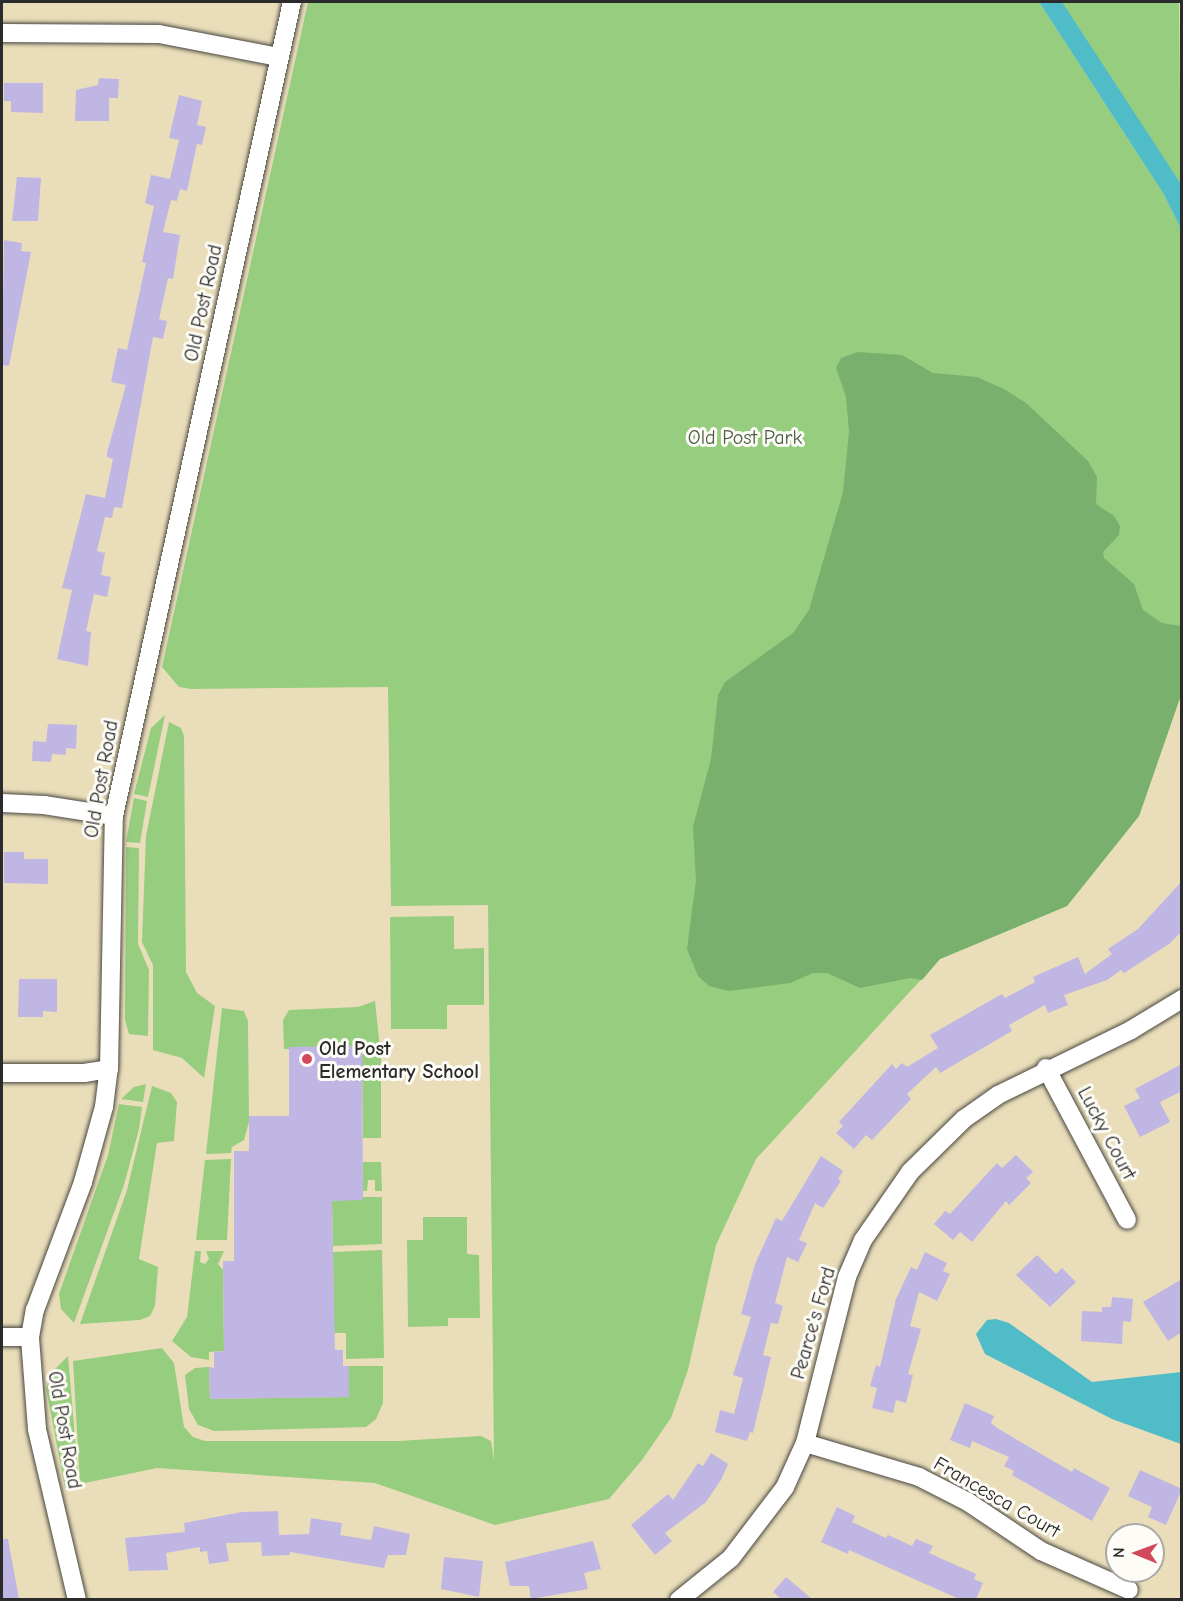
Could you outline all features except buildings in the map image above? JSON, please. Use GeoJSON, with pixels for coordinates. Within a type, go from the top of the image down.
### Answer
{"type":"FeatureCollection","features":[{"type":"Feature","properties":{"kind":"street","name":"Old Post Road"},"geometry":{"type":"LineString","coordinates":[[77,1599],[37,1429],[30,1337],[35,1310],[95,1143],[109,1069],[114,816],[278,57],[292,2]]}},
{"type":"Feature","properties":{"kind":"street"},"geometry":{"type":"LineString","coordinates":[[2,33],[159,34],[278,57]]}},
{"type":"Feature","properties":{"kind":"street"},"geometry":{"type":"LineString","coordinates":[[2,803],[44,804],[114,816]]}},
{"type":"Feature","properties":{"kind":"street","name":"Pearce's Ford"},"geometry":{"type":"LineString","coordinates":[[679,1599],[732,1558],[760,1525],[785,1487],[805,1443],[847,1277],[884,1207],[910,1172],[964,1119],[1047,1068],[1131,1030],[1182,999]]}},
{"type":"Feature","properties":{"kind":"street","name":"Lucky Court"},"geometry":{"type":"LineString","coordinates":[[1047,1068],[1127,1220]]}},
{"type":"Feature","properties":{"kind":"street"},"geometry":{"type":"LineString","coordinates":[[2,1073],[84,1073],[109,1069]]}},
{"type":"Feature","properties":{"kind":"street"},"geometry":{"type":"LineString","coordinates":[[2,1337],[30,1337]]}},
{"type":"Feature","properties":{"kind":"street","name":"Francesca Court"},"geometry":{"type":"LineString","coordinates":[[805,1443],[919,1477],[968,1502],[1041,1551],[1129,1590]]}},
{"type":"Feature","properties":{"kind":"green space","name":"Old Post Park"},"geometry":{"type":"Polygon","coordinates":[[[308,2],[1039,2],[1163,193],[1181,229],[1181,695],[1139,816],[1067,906],[940,959],[756,1159],[716,1245],[688,1370],[671,1418],[642,1460],[609,1499],[495,1525],[375,1483],[157,1468],[80,1484],[73,1361],[162,1348],[174,1363],[184,1427],[193,1437],[205,1441],[398,1441],[481,1436],[491,1441],[494,1460],[488,905],[391,906],[388,687],[191,689],[179,687],[162,667],[308,2]]]}},
{"type":"Feature","properties":{"kind":"green space"},"geometry":{"type":"Polygon","coordinates":[[[1060,2],[1179,2],[1181,184],[1129,107],[1060,2]]]}},
{"type":"Feature","properties":{"kind":"green space"},"geometry":{"type":"Polygon","coordinates":[[[858,352],[902,355],[933,373],[977,377],[1004,389],[1026,403],[1088,461],[1097,477],[1096,504],[1114,516],[1120,526],[1119,535],[1103,552],[1104,558],[1134,584],[1143,610],[1162,623],[1181,626],[1181,695],[1139,816],[1067,906],[940,959],[922,980],[910,978],[860,988],[827,973],[813,973],[790,983],[729,991],[709,986],[698,976],[687,949],[696,880],[693,827],[711,759],[718,695],[725,682],[793,633],[809,610],[843,492],[849,432],[846,397],[836,368],[841,358],[858,352]]]}},
{"type":"Feature","properties":{"kind":"green space"},"geometry":{"type":"Polygon","coordinates":[[[165,715],[148,797],[134,794],[151,728],[165,715]]]}},
{"type":"Feature","properties":{"kind":"green space"},"geometry":{"type":"Polygon","coordinates":[[[169,722],[181,728],[184,736],[186,972],[197,993],[215,1006],[204,1078],[182,1058],[153,1050],[153,965],[142,942],[146,836],[169,722]]]}},
{"type":"Feature","properties":{"kind":"green space"},"geometry":{"type":"Polygon","coordinates":[[[134,798],[147,801],[140,843],[126,842],[134,798]]]}},
{"type":"Feature","properties":{"kind":"green space"},"geometry":{"type":"Polygon","coordinates":[[[126,847],[139,848],[138,944],[149,970],[148,1036],[129,1034],[125,1020],[126,847]]]}},
{"type":"Feature","properties":{"kind":"green space"},"geometry":{"type":"Polygon","coordinates":[[[454,916],[454,949],[484,948],[484,1005],[447,1005],[447,1029],[391,1029],[390,917],[454,916]]]}},
{"type":"Feature","properties":{"kind":"green space"},"geometry":{"type":"Polygon","coordinates":[[[375,1001],[380,1049],[284,1049],[283,1020],[289,1010],[358,1007],[375,1001]]]}},
{"type":"Feature","properties":{"kind":"green space"},"geometry":{"type":"Polygon","coordinates":[[[222,1008],[244,1011],[248,1021],[249,1122],[244,1140],[232,1147],[231,1153],[206,1154],[222,1008]]]}},
{"type":"Feature","properties":{"kind":"green space"},"geometry":{"type":"Polygon","coordinates":[[[362,1054],[381,1054],[381,1138],[363,1138],[362,1054]]]}},
{"type":"Feature","properties":{"kind":"green space"},"geometry":{"type":"Polygon","coordinates":[[[146,1084],[143,1102],[121,1099],[134,1087],[146,1084]]]}},
{"type":"Feature","properties":{"kind":"green space"},"geometry":{"type":"Polygon","coordinates":[[[152,1086],[171,1093],[177,1102],[174,1141],[157,1143],[139,1259],[158,1267],[155,1306],[150,1316],[140,1320],[80,1324],[127,1190],[152,1086]]]}},
{"type":"Feature","properties":{"kind":"green space"},"geometry":{"type":"Polygon","coordinates":[[[119,1104],[142,1107],[139,1129],[124,1185],[74,1323],[61,1309],[59,1294],[108,1155],[119,1104]]]}},
{"type":"Feature","properties":{"kind":"green space"},"geometry":{"type":"Polygon","coordinates":[[[231,1159],[227,1240],[196,1240],[205,1160],[231,1159]]]}},
{"type":"Feature","properties":{"kind":"green space"},"geometry":{"type":"Polygon","coordinates":[[[363,1162],[381,1162],[382,1191],[375,1191],[375,1180],[368,1180],[367,1191],[363,1191],[363,1162]]]}},
{"type":"Feature","properties":{"kind":"green space"},"geometry":{"type":"Polygon","coordinates":[[[382,1197],[382,1244],[333,1246],[332,1201],[382,1197]]]}},
{"type":"Feature","properties":{"kind":"green space"},"geometry":{"type":"Polygon","coordinates":[[[423,1217],[467,1217],[467,1254],[479,1255],[480,1318],[448,1318],[448,1326],[408,1327],[407,1240],[423,1240],[423,1217]]]}},
{"type":"Feature","properties":{"kind":"green space"},"geometry":{"type":"Polygon","coordinates":[[[382,1250],[384,1358],[346,1359],[346,1333],[334,1333],[333,1252],[382,1250]]]}},
{"type":"Feature","properties":{"kind":"green space"},"geometry":{"type":"Polygon","coordinates":[[[195,1251],[201,1251],[200,1262],[205,1264],[209,1259],[206,1251],[224,1251],[218,1264],[223,1270],[224,1351],[209,1352],[209,1360],[191,1357],[172,1341],[187,1317],[195,1251]]]}},
{"type":"Feature","properties":{"kind":"green space"},"geometry":{"type":"Polygon","coordinates":[[[68,1356],[78,1473],[75,1485],[65,1488],[46,1388],[52,1372],[68,1356]]]}},
{"type":"Feature","properties":{"kind":"green space"},"geometry":{"type":"Polygon","coordinates":[[[349,1366],[383,1366],[383,1403],[376,1419],[366,1427],[214,1431],[198,1425],[189,1409],[185,1375],[195,1368],[209,1367],[210,1399],[349,1397],[349,1366]]]}},
{"type":"Feature","properties":{"kind":"water"},"geometry":{"type":"Polygon","coordinates":[[[1039,2],[1062,2],[1181,184],[1181,229],[1163,193],[1039,2]]]}},
{"type":"Feature","properties":{"kind":"water"},"geometry":{"type":"Polygon","coordinates":[[[996,1319],[1009,1323],[1092,1382],[1181,1372],[1181,1444],[1112,1419],[985,1354],[976,1334],[987,1320],[996,1319]]]}},
{"type":"Feature","properties":{"kind":"place","name":"Old Post Elementary School"},"geometry":{"type":"Point","coordinates":[307,1059]}}]}
